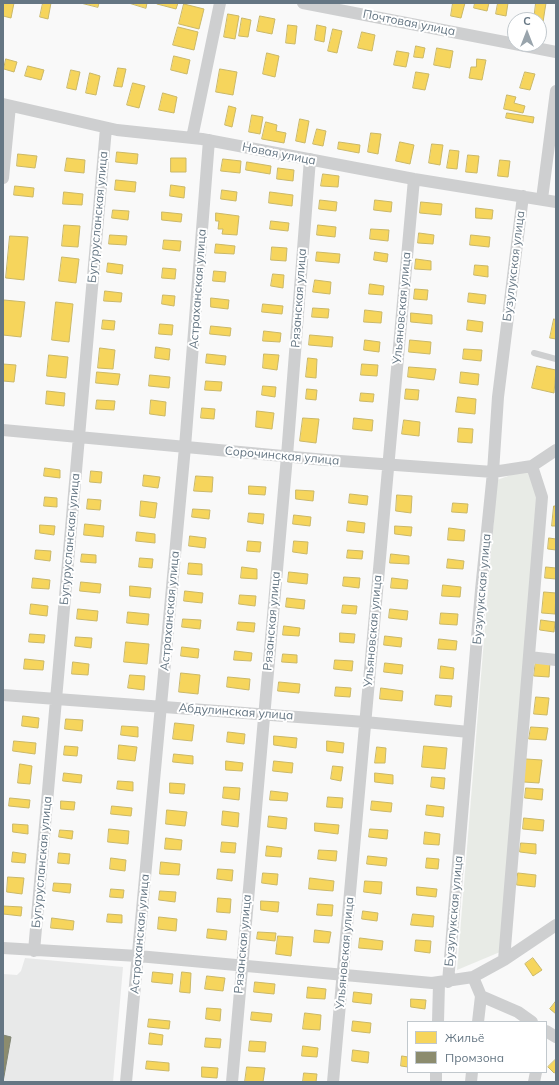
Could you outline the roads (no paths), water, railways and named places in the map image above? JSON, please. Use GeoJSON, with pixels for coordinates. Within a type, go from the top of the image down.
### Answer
{"type":"FeatureCollection","features":[{"type":"Feature","properties":{"kind":"street"},"geometry":{"type":"LineString","coordinates":[[192,138],[220,3]]}},
{"type":"Feature","properties":{"kind":"street","name":"Почтовая улица"},"geometry":{"type":"LineString","coordinates":[[303,3],[507,42]]}},
{"type":"Feature","properties":{"kind":"street"},"geometry":{"type":"LineString","coordinates":[[542,198],[556,91]]}},
{"type":"Feature","properties":{"kind":"street"},"geometry":{"type":"LineString","coordinates":[[3,178],[6,105]]}},
{"type":"Feature","properties":{"kind":"street","name":"Новая улица"},"geometry":{"type":"LineString","coordinates":[[6,105],[106,128],[209,140],[414,179],[542,198],[556,202]]}},
{"type":"Feature","properties":{"kind":"street","name":"Бугурусланская улица"},"geometry":{"type":"LineString","coordinates":[[34,951],[106,128]]}},
{"type":"Feature","properties":{"kind":"street","name":"Астраханская улица"},"geometry":{"type":"LineString","coordinates":[[126,1082],[185,447],[209,140]]}},
{"type":"Feature","properties":{"kind":"street","name":"Рязанская улица"},"geometry":{"type":"LineString","coordinates":[[232,1082],[241,965],[287,456],[310,160]]}},
{"type":"Feature","properties":{"kind":"street","name":"Ульяновская улица"},"geometry":{"type":"LineString","coordinates":[[333,1082],[387,464],[414,179]]}},
{"type":"Feature","properties":{"kind":"street","name":"Бузулукская улица"},"geometry":{"type":"LineString","coordinates":[[438,1021],[444,982],[469,732],[493,472],[498,397],[523,196]]}},
{"type":"Feature","properties":{"kind":"street","name":"Сорочинская улица"},"geometry":{"type":"LineString","coordinates":[[3,430],[287,456],[493,472],[532,466],[556,450]]}},
{"type":"Feature","properties":{"kind":"street"},"geometry":{"type":"LineString","coordinates":[[504,960],[542,497],[532,466]]}},
{"type":"Feature","properties":{"kind":"street"},"geometry":{"type":"LineString","coordinates":[[529,657],[556,660]]}},
{"type":"Feature","properties":{"kind":"street","name":"Абдулинская улица"},"geometry":{"type":"LineString","coordinates":[[3,695],[365,722],[469,732]]}},
{"type":"Feature","properties":{"kind":"street"},"geometry":{"type":"LineString","coordinates":[[3,948],[138,956],[343,975],[444,982],[473,977],[504,960],[556,925]]}},
{"type":"Feature","properties":{"kind":"street"},"geometry":{"type":"LineString","coordinates":[[473,977],[481,996],[478,1021]]}},
{"type":"Feature","properties":{"kind":"street"},"geometry":{"type":"LineString","coordinates":[[481,996],[518,1012],[531,1021]]}},
{"type":"Feature","properties":{"kind":"street"},"geometry":{"type":"LineString","coordinates":[[547,1032],[556,1037]]}},
{"type":"Feature","properties":{"kind":"lane"},"geometry":{"type":"LineString","coordinates":[[534,353],[556,359]]}}]}
